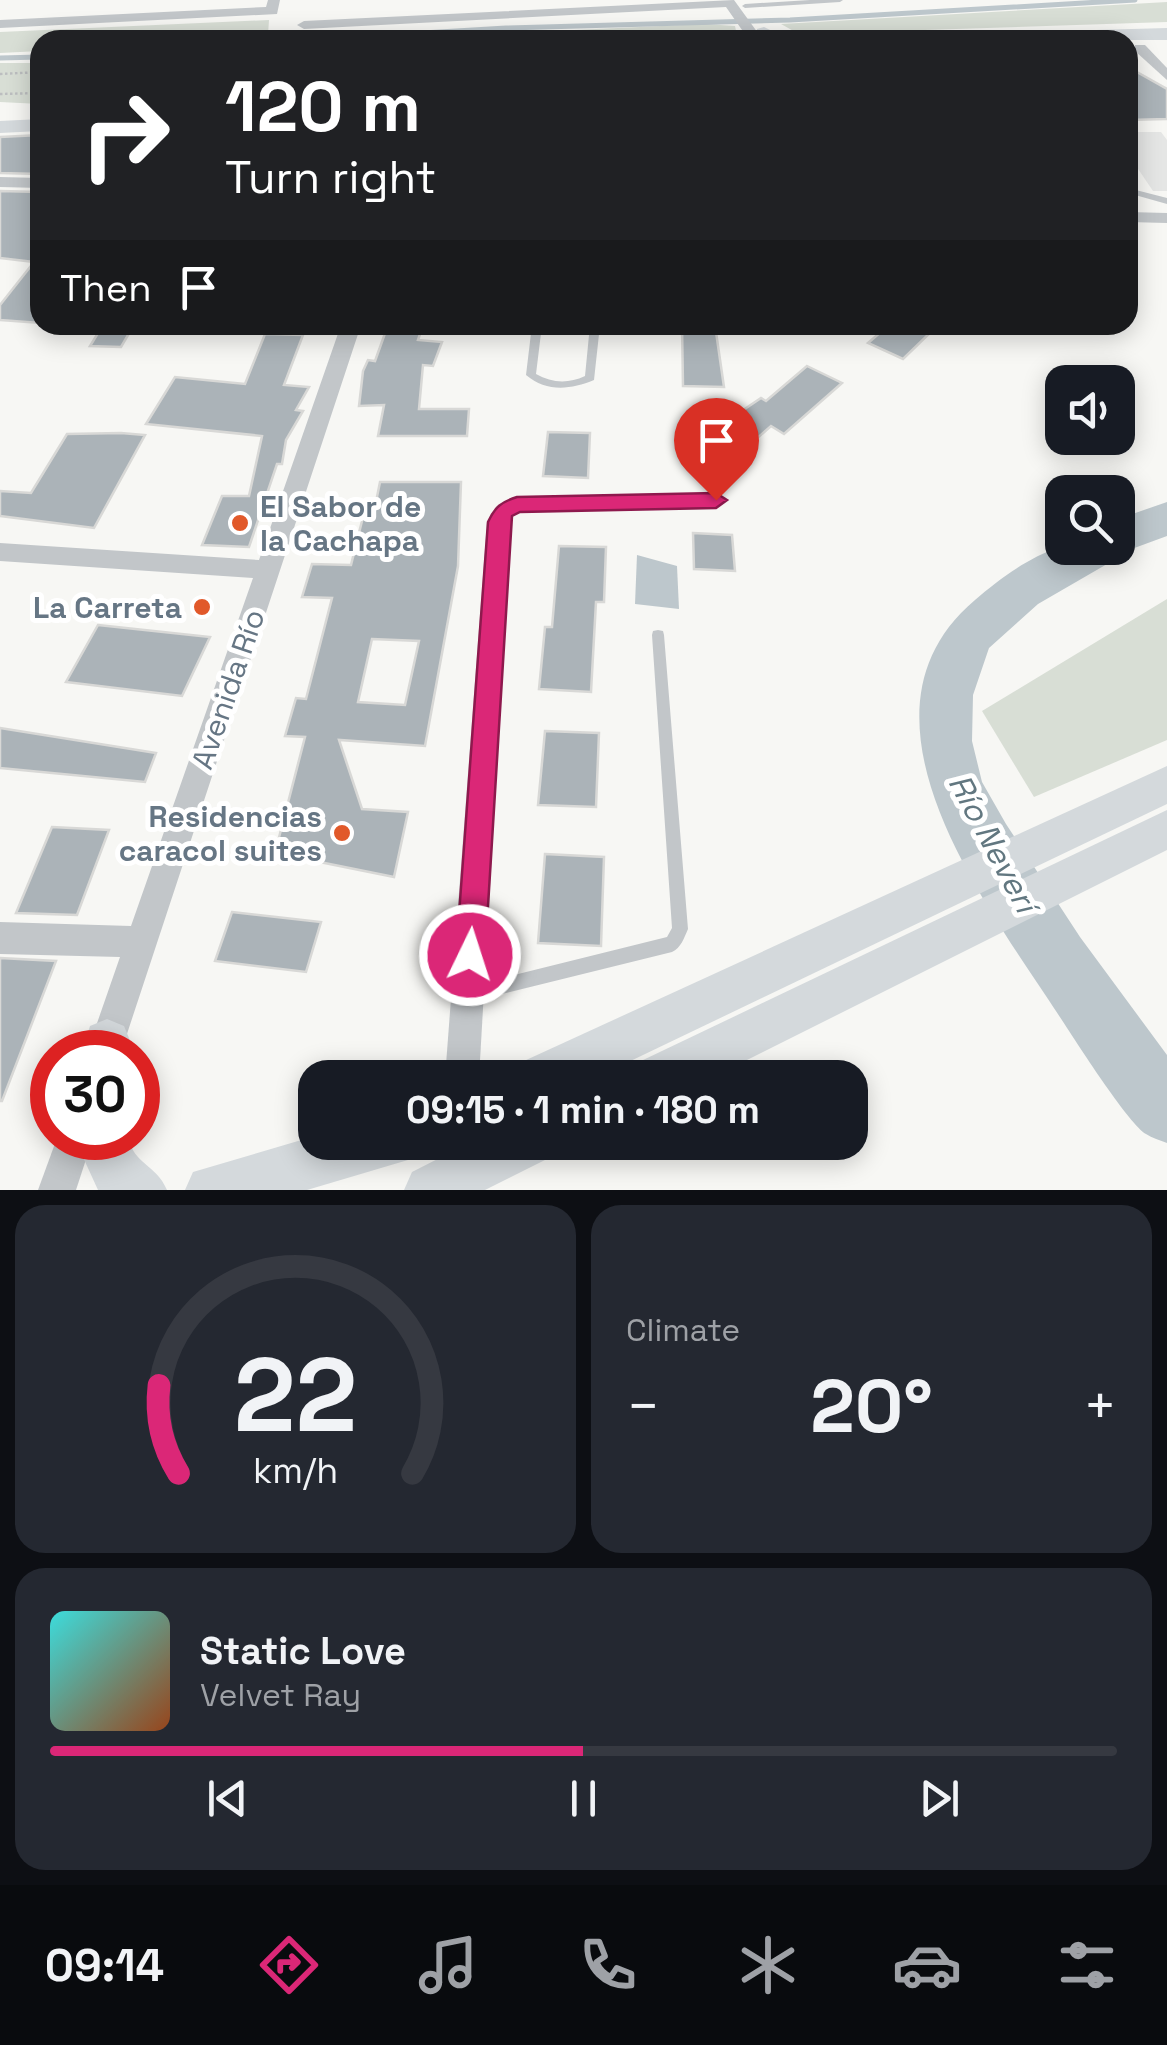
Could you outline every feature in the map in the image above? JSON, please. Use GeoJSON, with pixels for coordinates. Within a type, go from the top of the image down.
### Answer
{"type":"FeatureCollection","features":[{"type":"Feature","properties":{"kind":"street"},"geometry":{"type":"LineString","coordinates":[[304,25],[661,3],[737,4],[755,30]]}},
{"type":"Feature","properties":{"kind":"street"},"geometry":{"type":"LineString","coordinates":[[3,20],[273,5]]}},
{"type":"Feature","properties":{"kind":"street"},"geometry":{"type":"LineString","coordinates":[[1138,35],[1167,34]]}},
{"type":"Feature","properties":{"kind":"street"},"geometry":{"type":"LineString","coordinates":[[1138,49],[1167,45]]}},
{"type":"Feature","properties":{"kind":"street"},"geometry":{"type":"LineString","coordinates":[[1138,52],[1167,76]]}},
{"type":"Feature","properties":{"kind":"street"},"geometry":{"type":"LineString","coordinates":[[0,114],[30,114]]}},
{"type":"Feature","properties":{"kind":"street"},"geometry":{"type":"LineString","coordinates":[[0,127],[30,126]]}},
{"type":"Feature","properties":{"kind":"street"},"geometry":{"type":"LineString","coordinates":[[0,182],[30,183]]}},
{"type":"Feature","properties":{"kind":"street"},"geometry":{"type":"LineString","coordinates":[[1138,218],[1167,218]]}},
{"type":"Feature","properties":{"kind":"street","name":"Avenida Río"},"geometry":{"type":"LineString","coordinates":[[112,1030],[347,335]]}},
{"type":"Feature","properties":{"kind":"street"},"geometry":{"type":"LineString","coordinates":[[463,1060],[499,522]]}},
{"type":"Feature","properties":{"kind":"street"},"geometry":{"type":"LineString","coordinates":[[0,552],[268,570]]}},
{"type":"Feature","properties":{"kind":"street"},"geometry":{"type":"LineString","coordinates":[[579,1060],[1167,784]]}},
{"type":"Feature","properties":{"kind":"street"},"geometry":{"type":"LineString","coordinates":[[695,1060],[1161,832]]}},
{"type":"Feature","properties":{"kind":"street"},"geometry":{"type":"LineString","coordinates":[[0,938],[142,942]]}},
{"type":"Feature","properties":{"kind":"street"},"geometry":{"type":"LineString","coordinates":[[57,1190],[67,1160]]}},
{"type":"Feature","properties":{"kind":"street"},"geometry":{"type":"LineString","coordinates":[[110,1160],[124,1182],[142,1190]]}},
{"type":"Feature","properties":{"kind":"street"},"geometry":{"type":"LineString","coordinates":[[211,1190],[323,1160]]}},
{"type":"Feature","properties":{"kind":"street"},"geometry":{"type":"LineString","coordinates":[[308,1190],[369,1160]]}},
{"type":"Feature","properties":{"kind":"street"},"geometry":{"type":"LineString","coordinates":[[430,1190],[491,1160]]}},
{"type":"Feature","properties":{"kind":"lane"},"geometry":{"type":"LineString","coordinates":[[737,4],[840,0]]}},
{"type":"Feature","properties":{"kind":"lane"},"geometry":{"type":"LineString","coordinates":[[1138,193],[1167,200]]}},
{"type":"Feature","properties":{"kind":"lane"},"geometry":{"type":"LineString","coordinates":[[536,335],[532,375],[542,383],[556,385],[578,385],[590,378],[594,335]]}},
{"type":"Feature","properties":{"kind":"lane"},"geometry":{"type":"LineString","coordinates":[[499,522],[504,511],[517,504],[716,500]]}},
{"type":"Feature","properties":{"kind":"lane"},"geometry":{"type":"LineString","coordinates":[[468,994],[672,944],[680,929],[658,635]]}},
{"type":"Feature","properties":{"kind":"path"},"geometry":{"type":"LineString","coordinates":[[0,74],[30,72]]}},
{"type":"Feature","properties":{"kind":"path"},"geometry":{"type":"LineString","coordinates":[[0,94],[30,93]]}},
{"type":"Feature","properties":{"kind":"shaded area"},"geometry":{"type":"Polygon","coordinates":[[[1167,2],[1167,22],[925,30],[792,30],[781,24],[1167,2]]]}},
{"type":"Feature","properties":{"kind":"shaded area"},"geometry":{"type":"Polygon","coordinates":[[[269,20],[268,30],[45,30],[269,20]]]}},
{"type":"Feature","properties":{"kind":"shaded area"},"geometry":{"type":"Polygon","coordinates":[[[706,24],[735,26],[736,30],[574,30],[706,24]]]}},
{"type":"Feature","properties":{"kind":"shaded area"},"geometry":{"type":"Polygon","coordinates":[[[30,31],[30,52],[0,53],[0,32],[30,31]]]}},
{"type":"Feature","properties":{"kind":"shaded area"},"geometry":{"type":"Polygon","coordinates":[[[0,63],[30,63],[30,104],[0,102],[0,63]]]}},
{"type":"Feature","properties":{"kind":"shaded area"},"geometry":{"type":"Polygon","coordinates":[[[1138,132],[1161,132],[1167,140],[1167,191],[1153,191],[1138,169],[1138,132]]]}},
{"type":"Feature","properties":{"kind":"shaded area"},"geometry":{"type":"Polygon","coordinates":[[[637,555],[677,566],[679,609],[635,604],[637,555]]]}},
{"type":"Feature","properties":{"kind":"shaded area"},"geometry":{"type":"Polygon","coordinates":[[[1167,599],[1167,740],[1034,797],[982,711],[1167,599]]]}},
{"type":"Feature","properties":{"kind":"building"},"geometry":{"type":"Polygon","coordinates":[[[1138,73],[1167,89],[1167,119],[1138,120],[1138,73]]]}},
{"type":"Feature","properties":{"kind":"building"},"geometry":{"type":"Polygon","coordinates":[[[30,136],[30,174],[0,173],[0,137],[30,136]]]}},
{"type":"Feature","properties":{"kind":"building"},"geometry":{"type":"Polygon","coordinates":[[[0,191],[30,192],[30,262],[0,258],[0,191]]]}},
{"type":"Feature","properties":{"kind":"building"},"geometry":{"type":"Polygon","coordinates":[[[30,267],[30,322],[0,320],[0,305],[30,267]]]}},
{"type":"Feature","properties":{"kind":"building"},"geometry":{"type":"Polygon","coordinates":[[[97,335],[128,335],[121,347],[90,346],[97,335]]]}},
{"type":"Feature","properties":{"kind":"building"},"geometry":{"type":"Polygon","coordinates":[[[265,335],[303,335],[284,385],[309,387],[296,410],[303,411],[286,440],[282,464],[277,464],[249,547],[202,545],[222,496],[249,496],[262,436],[146,424],[175,377],[245,384],[265,335]]]}},
{"type":"Feature","properties":{"kind":"building"},"geometry":{"type":"Polygon","coordinates":[[[384,335],[420,335],[418,340],[442,342],[433,366],[423,365],[419,409],[469,409],[467,436],[378,436],[384,405],[359,406],[363,371],[368,360],[375,361],[384,335]]]}},
{"type":"Feature","properties":{"kind":"building"},"geometry":{"type":"Polygon","coordinates":[[[682,335],[716,335],[724,387],[683,386],[682,335]]]}},
{"type":"Feature","properties":{"kind":"building"},"geometry":{"type":"Polygon","coordinates":[[[877,335],[928,335],[903,359],[868,343],[877,335]]]}},
{"type":"Feature","properties":{"kind":"building"},"geometry":{"type":"Polygon","coordinates":[[[807,366],[842,383],[784,434],[771,426],[719,472],[685,452],[726,417],[727,421],[761,398],[766,401],[807,366]]]}},
{"type":"Feature","properties":{"kind":"building"},"geometry":{"type":"Polygon","coordinates":[[[548,432],[590,433],[588,478],[543,476],[548,432]]]}},
{"type":"Feature","properties":{"kind":"building"},"geometry":{"type":"Polygon","coordinates":[[[67,434],[145,435],[94,528],[0,516],[0,491],[31,493],[67,434]]]}},
{"type":"Feature","properties":{"kind":"building"},"geometry":{"type":"Polygon","coordinates":[[[380,482],[461,482],[458,566],[425,746],[339,740],[362,809],[408,812],[394,877],[275,853],[305,737],[285,736],[296,698],[306,699],[332,598],[302,597],[312,564],[351,565],[367,501],[376,502],[380,482]],[[372,639],[358,702],[405,705],[419,641],[372,639]]]}},
{"type":"Feature","properties":{"kind":"building"},"geometry":{"type":"Polygon","coordinates":[[[693,533],[732,535],[735,571],[694,569],[693,533]]]}},
{"type":"Feature","properties":{"kind":"building"},"geometry":{"type":"Polygon","coordinates":[[[559,546],[606,547],[604,602],[596,602],[591,692],[539,689],[545,627],[552,627],[559,546]]]}},
{"type":"Feature","properties":{"kind":"building"},"geometry":{"type":"Polygon","coordinates":[[[98,625],[210,637],[182,696],[66,682],[98,625]]]}},
{"type":"Feature","properties":{"kind":"building"},"geometry":{"type":"Polygon","coordinates":[[[0,728],[156,753],[145,782],[0,768],[0,728]]]}},
{"type":"Feature","properties":{"kind":"building"},"geometry":{"type":"Polygon","coordinates":[[[545,731],[599,733],[596,807],[538,805],[545,731]]]}},
{"type":"Feature","properties":{"kind":"building"},"geometry":{"type":"Polygon","coordinates":[[[52,827],[109,830],[77,915],[16,913],[52,827]]]}},
{"type":"Feature","properties":{"kind":"building"},"geometry":{"type":"Polygon","coordinates":[[[545,854],[604,857],[601,946],[538,943],[545,854]]]}},
{"type":"Feature","properties":{"kind":"building"},"geometry":{"type":"Polygon","coordinates":[[[232,912],[321,922],[306,972],[215,961],[232,912]]]}},
{"type":"Feature","properties":{"kind":"building"},"geometry":{"type":"Polygon","coordinates":[[[0,958],[56,961],[2,1101],[0,1101],[0,958]]]}},
{"type":"Feature","properties":{"kind":"waterway"},"geometry":{"type":"LineString","coordinates":[[473,30],[790,20],[1135,0]]}},
{"type":"Feature","properties":{"kind":"waterway"},"geometry":{"type":"LineString","coordinates":[[0,58],[30,57]]}},
{"type":"Feature","properties":{"kind":"waterway","name":"Río Neverí"},"geometry":{"type":"LineString","coordinates":[[1135,530],[1167,518]]}},
{"type":"Feature","properties":{"kind":"waterway","name":"Río Neverí"},"geometry":{"type":"LineString","coordinates":[[1066,565],[1003,604],[972,634],[950,680],[945,741],[960,795],[999,865],[1079,990],[1167,1109]]}},
{"type":"Feature","properties":{"kind":"place","name":"El Sabor de la Cachapa"},"geometry":{"type":"Point","coordinates":[240,523]}},
{"type":"Feature","properties":{"kind":"place","name":"La Carreta"},"geometry":{"type":"Point","coordinates":[202,607]}},
{"type":"Feature","properties":{"kind":"place","name":"Residencias caracol suites"},"geometry":{"type":"Point","coordinates":[342,833]}},
{"type":"Feature","properties":{"kind":"route"},"geometry":{"type":"LineString","coordinates":[[470,955],[499,522],[504,511],[517,504],[716,500]]}}]}
